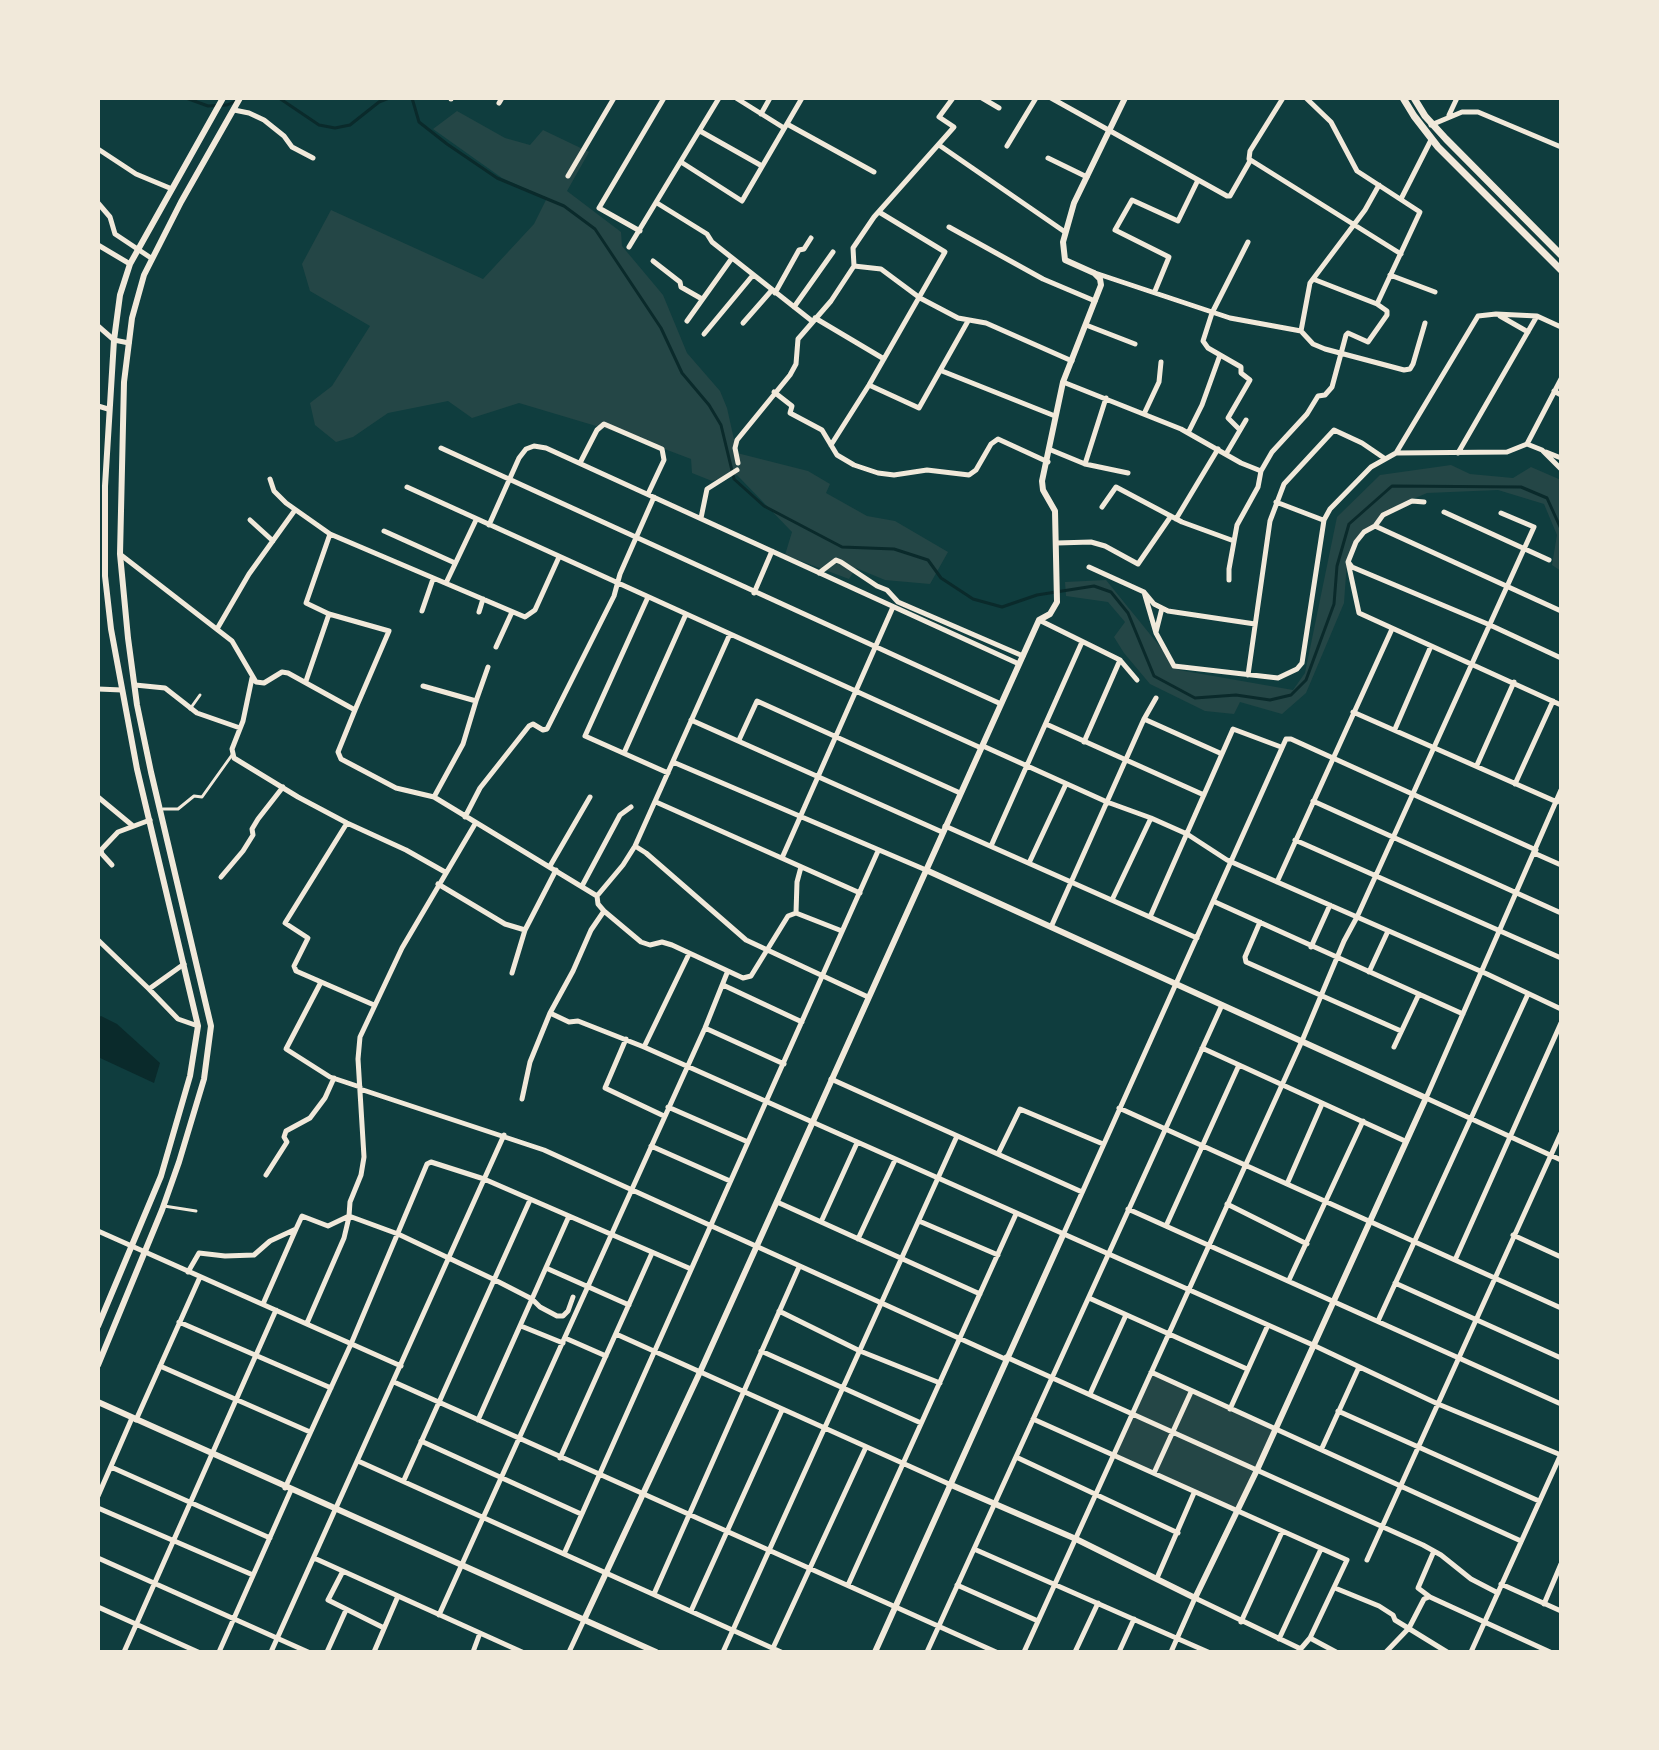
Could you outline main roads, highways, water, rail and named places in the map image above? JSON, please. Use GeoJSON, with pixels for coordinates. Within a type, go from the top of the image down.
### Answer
{"type":"FeatureCollection","features":[{"type":"Feature","properties":{"kind":"main road"},"geometry":{"type":"LineString","coordinates":[[1403,98],[1431,140],[1561,270]]}},
{"type":"Feature","properties":{"kind":"main road"},"geometry":{"type":"LineString","coordinates":[[1414,98],[1433,124],[1561,255]]}},
{"type":"Feature","properties":{"kind":"waterway"},"geometry":{"type":"LineString","coordinates":[[186,98],[208,106],[227,105],[243,98]]}},
{"type":"Feature","properties":{"kind":"waterway"},"geometry":{"type":"LineString","coordinates":[[279,98],[319,125],[335,128],[350,125],[379,102],[389,98]]}},
{"type":"Feature","properties":{"kind":"waterway"},"geometry":{"type":"LineString","coordinates":[[412,98],[419,122],[447,144],[497,178],[564,206],[595,229],[661,328],[682,373],[709,405],[721,425],[734,479],[764,506],[842,547],[894,549],[928,560],[941,578],[973,599],[1002,607],[1037,595],[1094,586],[1111,592],[1128,613],[1154,676],[1195,698],[1236,695],[1270,700],[1291,695],[1306,680],[1334,604],[1337,566],[1349,524],[1392,486],[1521,487],[1547,498],[1561,529]]}}]}
